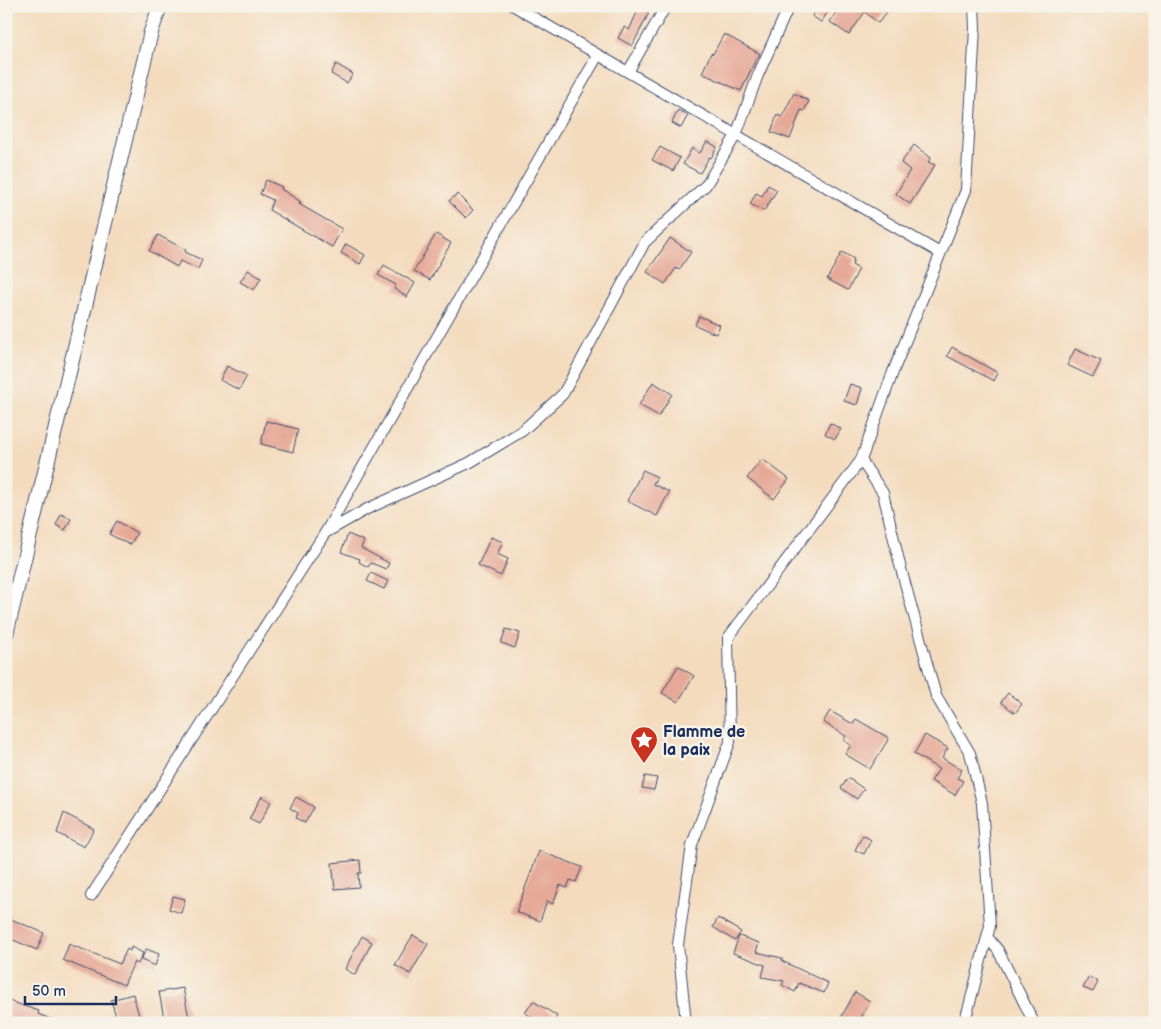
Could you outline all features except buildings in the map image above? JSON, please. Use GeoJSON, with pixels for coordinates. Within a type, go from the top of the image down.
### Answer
{"type":"FeatureCollection","features":[{"type":"Feature","properties":{"kind":"main road"},"geometry":{"type":"LineString","coordinates":[[6,634],[151,32],[160,6]]}},
{"type":"Feature","properties":{"kind":"street"},"geometry":{"type":"LineString","coordinates":[[514,6],[940,253]]}},
{"type":"Feature","properties":{"kind":"street"},"geometry":{"type":"LineString","coordinates":[[628,72],[666,6]]}},
{"type":"Feature","properties":{"kind":"street"},"geometry":{"type":"LineString","coordinates":[[325,533],[368,508],[469,463],[522,431],[563,394],[645,242],[706,185],[736,135],[758,75],[789,6]]}},
{"type":"Feature","properties":{"kind":"street"},"geometry":{"type":"LineString","coordinates":[[686,1023],[678,945],[692,845],[730,742],[728,638],[861,460],[892,372],[966,190],[975,28],[974,6]]}},
{"type":"Feature","properties":{"kind":"street"},"geometry":{"type":"LineString","coordinates":[[91,896],[325,533],[598,55]]}},
{"type":"Feature","properties":{"kind":"street"},"geometry":{"type":"LineString","coordinates":[[861,460],[883,492],[902,574],[936,696],[970,753],[982,803],[990,926],[963,1023]]}},
{"type":"Feature","properties":{"kind":"street"},"geometry":{"type":"LineString","coordinates":[[987,936],[998,950],[1034,1023]]}},
{"type":"Feature","properties":{"kind":"place","name":"Flamme de la paix"},"geometry":{"type":"Point","coordinates":[644,764]}}]}
